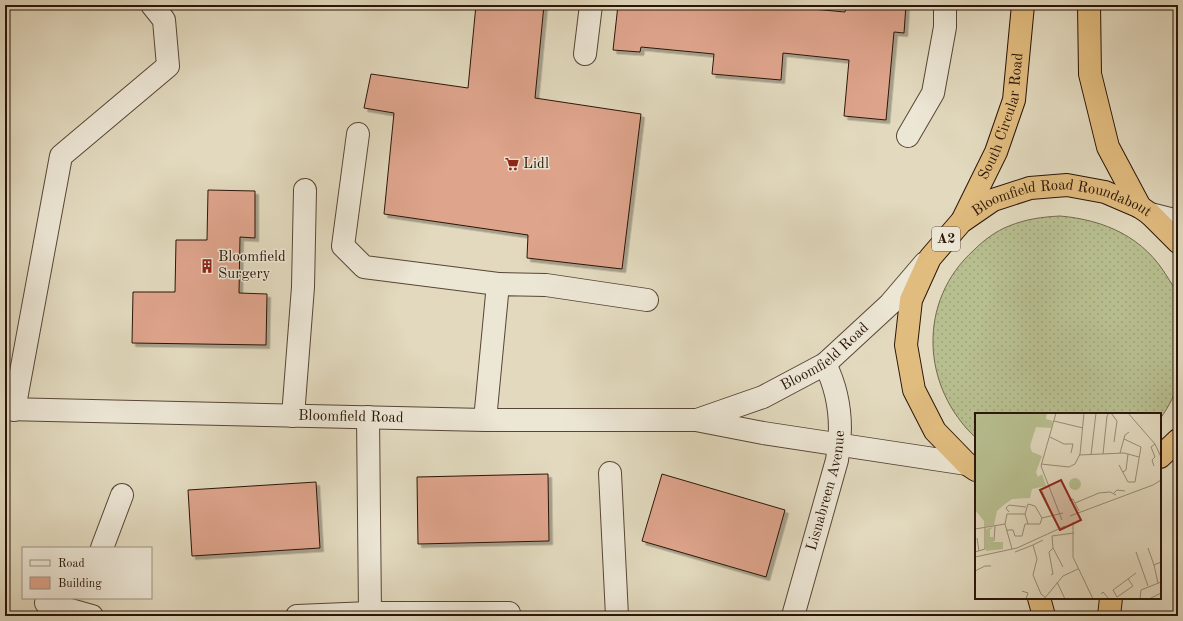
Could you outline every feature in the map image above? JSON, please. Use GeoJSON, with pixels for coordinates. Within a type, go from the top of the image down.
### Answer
{"type":"FeatureCollection","features":[{"type":"Feature","properties":{"kind":"highway","name":"South Circular Road"},"geometry":{"type":"LineString","coordinates":[[961,222],[996,152],[1014,100],[1023,5]]}},
{"type":"Feature","properties":{"kind":"highway","name":"A2"},"geometry":{"type":"LineString","coordinates":[[1089,5],[1090,74],[1108,147],[1145,211]]}},
{"type":"Feature","properties":{"kind":"highway","name":"Bloomfield Road Roundabout"},"geometry":{"type":"LineString","coordinates":[[972,467],[935,431],[914,390],[906,345],[911,300],[930,258],[961,222],[993,200],[1030,188],[1067,186],[1105,192],[1145,211],[1178,242]]}},
{"type":"Feature","properties":{"kind":"highway"},"geometry":{"type":"LineString","coordinates":[[1161,456],[1178,440]]}},
{"type":"Feature","properties":{"kind":"highway"},"geometry":{"type":"LineString","coordinates":[[1039,599],[1044,616]]}},
{"type":"Feature","properties":{"kind":"highway"},"geometry":{"type":"LineString","coordinates":[[1109,616],[1111,599]]}},
{"type":"Feature","properties":{"kind":"street"},"geometry":{"type":"LineString","coordinates":[[10,410],[61,156],[168,66],[164,20],[152,5]]}},
{"type":"Feature","properties":{"kind":"street"},"geometry":{"type":"LineString","coordinates":[[585,54],[591,5]]}},
{"type":"Feature","properties":{"kind":"street"},"geometry":{"type":"LineString","coordinates":[[908,136],[933,93],[946,27],[945,5]]}},
{"type":"Feature","properties":{"kind":"street"},"geometry":{"type":"LineString","coordinates":[[358,134],[343,246],[364,267],[498,284],[546,285],[647,300]]}},
{"type":"Feature","properties":{"kind":"street"},"geometry":{"type":"LineString","coordinates":[[293,416],[303,287],[305,190]]}},
{"type":"Feature","properties":{"kind":"street"},"geometry":{"type":"LineString","coordinates":[[1145,211],[1178,222]]}},
{"type":"Feature","properties":{"kind":"street","name":"Bloomfield Road"},"geometry":{"type":"LineString","coordinates":[[696,420],[763,397],[825,364],[890,304],[930,258]]}},
{"type":"Feature","properties":{"kind":"street"},"geometry":{"type":"LineString","coordinates":[[485,420],[498,284]]}},
{"type":"Feature","properties":{"kind":"street","name":"Lisnabreen Avenue"},"geometry":{"type":"LineString","coordinates":[[793,616],[837,460],[840,444],[839,403],[833,379],[825,364]]}},
{"type":"Feature","properties":{"kind":"street","name":"Bloomfield Road"},"geometry":{"type":"LineString","coordinates":[[10,410],[485,420],[696,420],[763,433],[840,444],[972,467]]}},
{"type":"Feature","properties":{"kind":"street"},"geometry":{"type":"LineString","coordinates":[[368,417],[370,613]]}},
{"type":"Feature","properties":{"kind":"street"},"geometry":{"type":"LineString","coordinates":[[610,473],[617,616]]}},
{"type":"Feature","properties":{"kind":"street"},"geometry":{"type":"LineString","coordinates":[[102,547],[122,495]]}},
{"type":"Feature","properties":{"kind":"street"},"geometry":{"type":"LineString","coordinates":[[46,603],[88,610]]}},
{"type":"Feature","properties":{"kind":"street"},"geometry":{"type":"LineString","coordinates":[[297,616],[370,613],[509,613]]}},
{"type":"Feature","properties":{"kind":"green space"},"geometry":{"type":"Polygon","coordinates":[[[1060,216],[1077,218],[1108,227],[1122,233],[1135,241],[1147,252],[1170,280],[1177,294],[1179,305],[1178,376],[1172,400],[1161,418],[1161,413],[975,413],[975,437],[958,417],[944,394],[936,370],[933,344],[935,318],[943,294],[955,271],[978,246],[995,233],[1015,224],[1040,218],[1060,216]]]}},
{"type":"Feature","properties":{"kind":"building","name":"Lidl"},"geometry":{"type":"Polygon","coordinates":[[[476,5],[544,5],[535,98],[641,114],[622,269],[527,258],[528,235],[384,214],[394,113],[364,108],[371,74],[468,88],[476,5]]]}},
{"type":"Feature","properties":{"kind":"building"},"geometry":{"type":"Polygon","coordinates":[[[618,5],[770,5],[845,12],[846,5],[906,5],[904,33],[894,32],[886,120],[844,116],[849,60],[783,53],[781,80],[712,74],[714,54],[641,47],[640,52],[613,50],[618,5]]]}},
{"type":"Feature","properties":{"kind":"building","name":"Bloomfield Surgery"},"geometry":{"type":"Polygon","coordinates":[[[208,190],[255,191],[255,238],[240,237],[239,293],[267,294],[266,345],[132,343],[133,292],[175,292],[176,240],[207,240],[208,190]]]}},
{"type":"Feature","properties":{"kind":"building"},"geometry":{"type":"Polygon","coordinates":[[[548,474],[549,541],[418,544],[417,477],[548,474]]]}},
{"type":"Feature","properties":{"kind":"building"},"geometry":{"type":"Polygon","coordinates":[[[662,474],[785,510],[766,577],[642,541],[662,474]]]}},
{"type":"Feature","properties":{"kind":"building"},"geometry":{"type":"Polygon","coordinates":[[[316,482],[320,548],[192,556],[188,490],[316,482]]]}},
{"type":"Feature","properties":{"kind":"place","name":"Lidl"},"geometry":{"type":"Point","coordinates":[512,164]}},
{"type":"Feature","properties":{"kind":"place","name":"Bloomfield Surgery"},"geometry":{"type":"Point","coordinates":[207,266]}}]}
